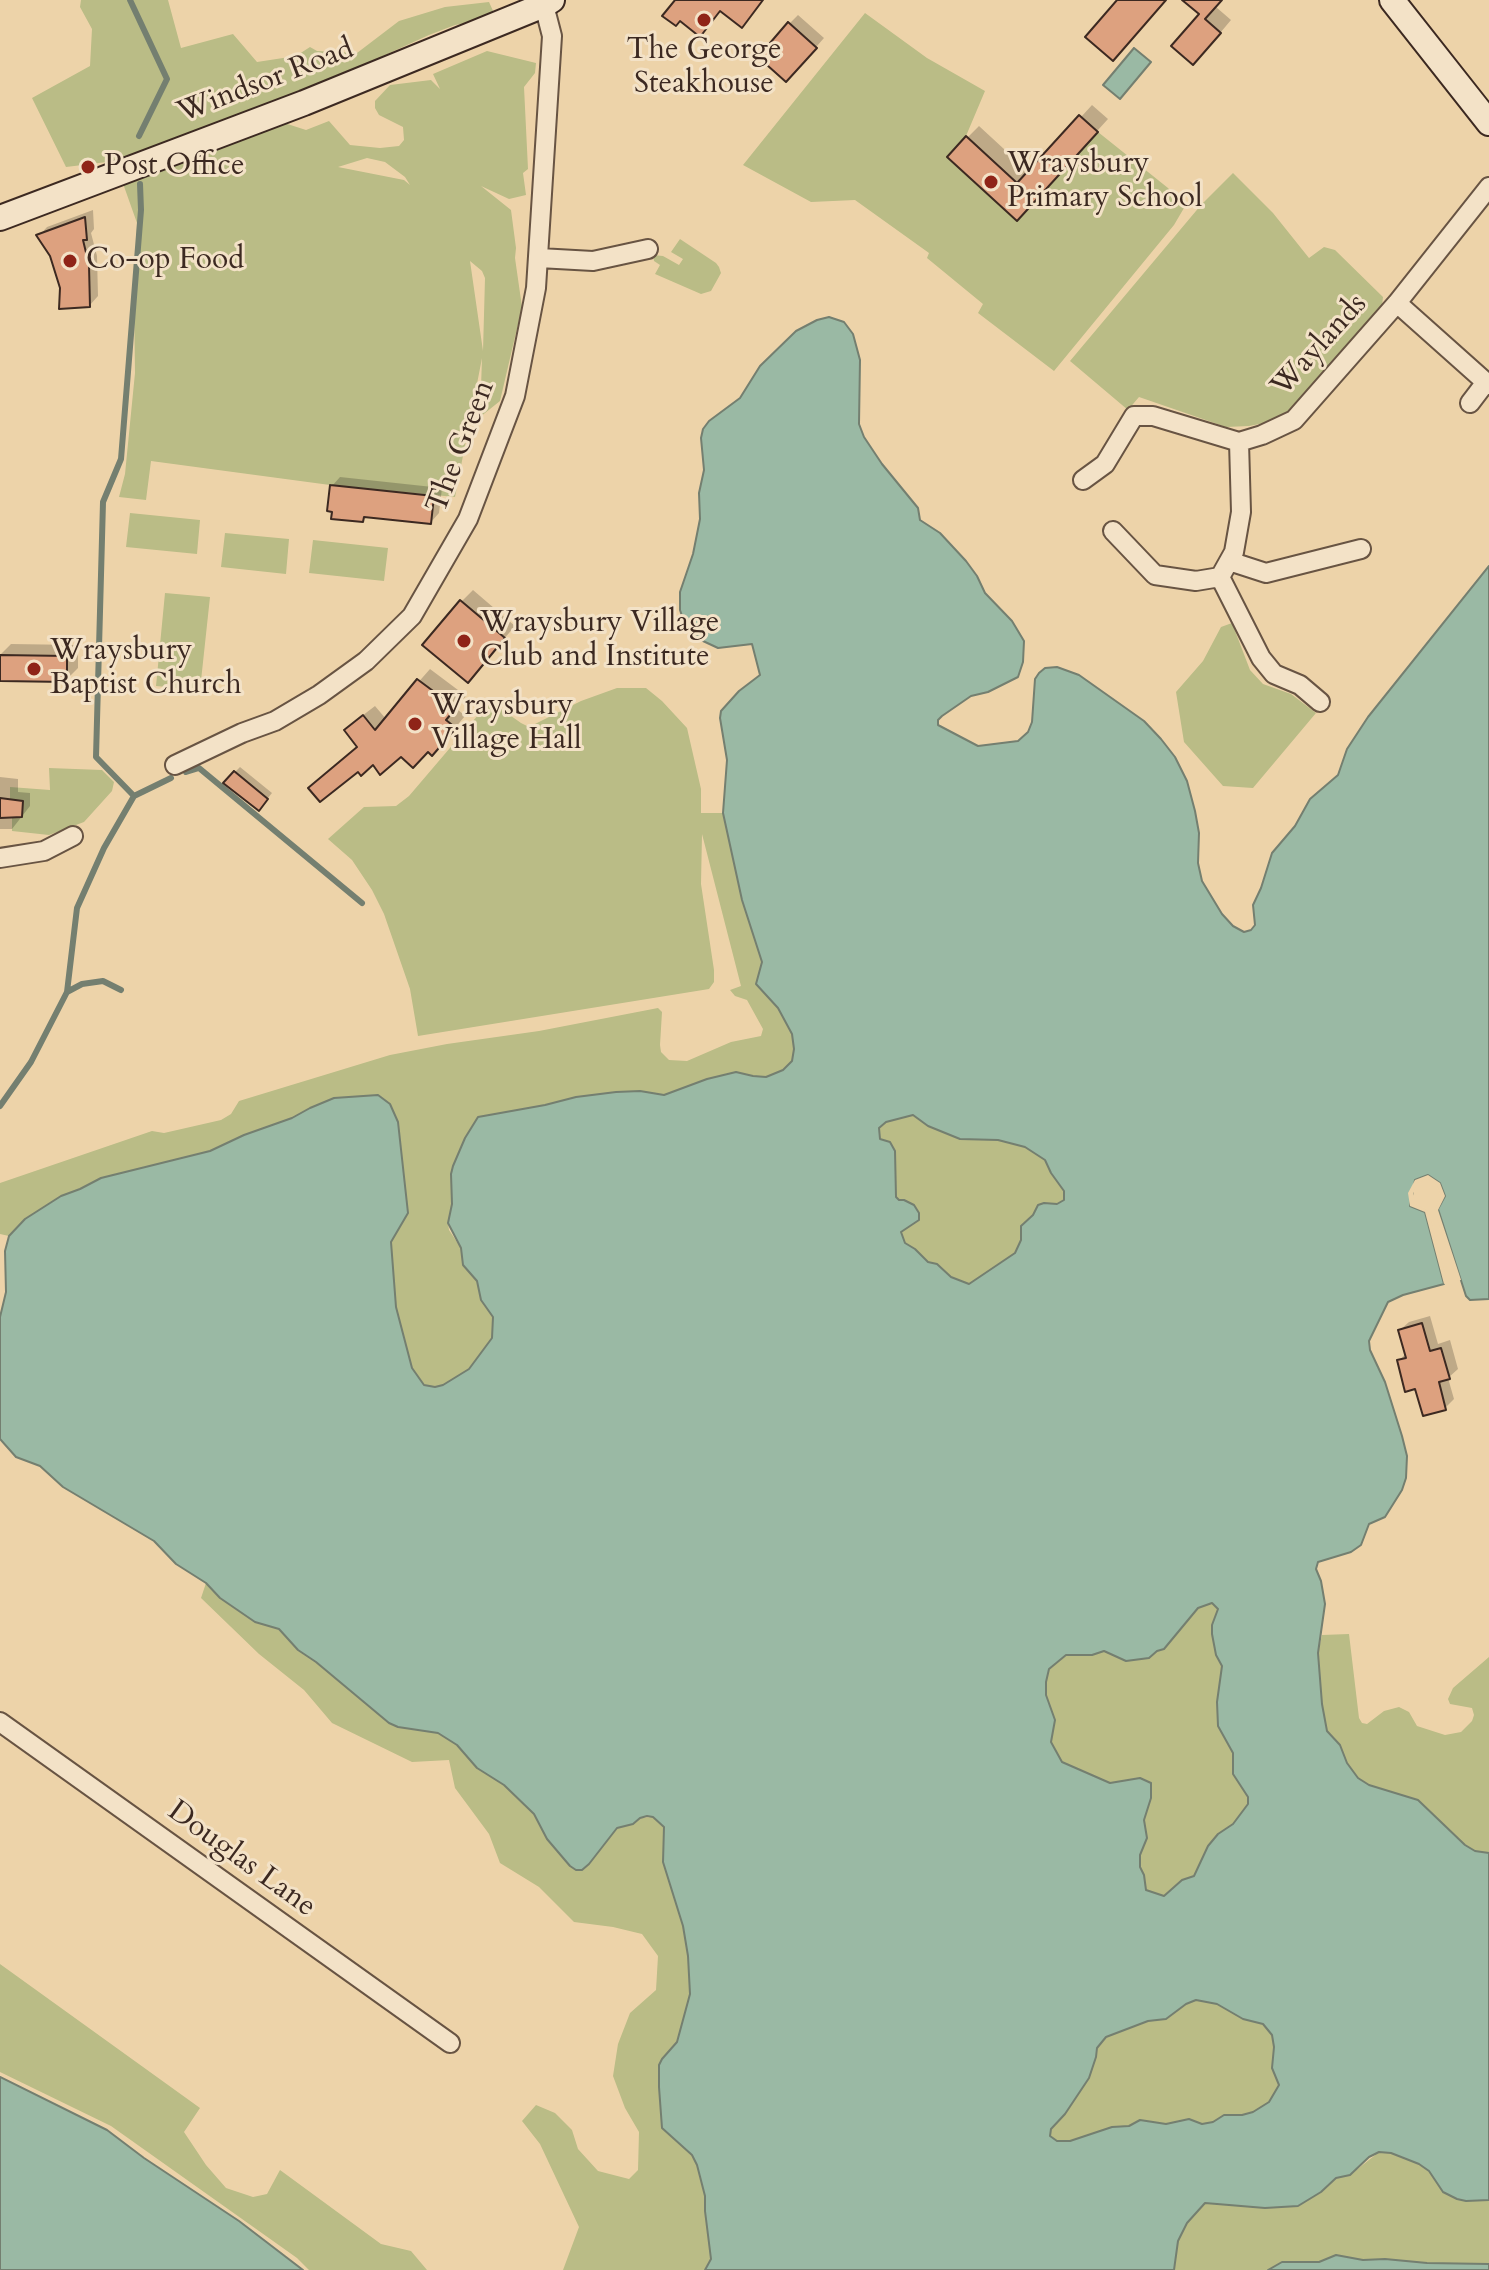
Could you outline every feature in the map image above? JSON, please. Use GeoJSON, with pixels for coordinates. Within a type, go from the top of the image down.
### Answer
{"type":"FeatureCollection","features":[{"type":"Feature","properties":{"kind":"main road"},"geometry":{"type":"LineString","coordinates":[[1392,0],[1489,123]]}},
{"type":"Feature","properties":{"kind":"main road","name":"Windsor Road"},"geometry":{"type":"LineString","coordinates":[[0,218],[304,103],[548,3]]}},
{"type":"Feature","properties":{"kind":"street","name":"The Green"},"geometry":{"type":"LineString","coordinates":[[175,765],[275,721],[319,695],[366,661],[412,616],[468,519],[515,396],[536,288],[552,36],[548,3]]}},
{"type":"Feature","properties":{"kind":"street","name":"Waylands"},"geometry":{"type":"LineString","coordinates":[[1239,442],[1294,420],[1397,303],[1489,187]]}},
{"type":"Feature","properties":{"kind":"street"},"geometry":{"type":"LineString","coordinates":[[539,258],[593,261],[648,249]]}},
{"type":"Feature","properties":{"kind":"street","name":"Waylands"},"geometry":{"type":"LineString","coordinates":[[1397,303],[1488,384],[1470,403]]}},
{"type":"Feature","properties":{"kind":"street"},"geometry":{"type":"LineString","coordinates":[[1083,480],[1105,464],[1134,416],[1153,416],[1239,442],[1241,512],[1234,552],[1224,569]]}},
{"type":"Feature","properties":{"kind":"street"},"geometry":{"type":"LineString","coordinates":[[1113,531],[1155,575],[1196,581],[1224,569],[1266,573],[1361,549]]}},
{"type":"Feature","properties":{"kind":"street"},"geometry":{"type":"LineString","coordinates":[[1224,569],[1261,658],[1274,674],[1300,685],[1320,702]]}},
{"type":"Feature","properties":{"kind":"street"},"geometry":{"type":"LineString","coordinates":[[0,858],[44,851],[73,836]]}},
{"type":"Feature","properties":{"kind":"street","name":"Douglas Lane"},"geometry":{"type":"LineString","coordinates":[[0,1722],[450,2043]]}},
{"type":"Feature","properties":{"kind":"green space"},"geometry":{"type":"Polygon","coordinates":[[[81,0],[168,0],[181,48],[233,34],[257,62],[296,56],[310,47],[317,51],[357,53],[399,21],[445,7],[489,2],[494,13],[483,20],[455,25],[429,35],[315,87],[278,121],[306,130],[329,121],[350,145],[380,148],[399,146],[404,140],[403,127],[379,115],[375,108],[375,101],[390,85],[431,80],[440,89],[433,74],[487,51],[536,63],[535,73],[524,87],[528,169],[523,173],[526,195],[509,199],[481,186],[511,210],[522,307],[500,401],[480,417],[482,358],[455,497],[330,485],[151,461],[146,500],[119,497],[125,474],[135,373],[137,223],[115,161],[66,167],[32,98],[90,66],[92,29],[80,7],[81,0]],[[367,158],[338,167],[404,180],[410,185],[405,177],[385,162],[367,158]],[[470,261],[483,351],[485,278],[470,261]]]}},
{"type":"Feature","properties":{"kind":"green space"},"geometry":{"type":"Polygon","coordinates":[[[865,13],[927,58],[985,91],[966,136],[947,157],[1017,220],[1098,132],[1168,188],[1184,208],[1174,225],[1054,371],[978,313],[983,304],[927,258],[929,253],[855,200],[811,202],[743,165],[865,13]]]}},
{"type":"Feature","properties":{"kind":"green space"},"geometry":{"type":"Polygon","coordinates":[[[1233,173],[1273,213],[1309,258],[1324,247],[1335,250],[1383,297],[1382,306],[1287,412],[1270,422],[1226,427],[1139,397],[1128,410],[1070,361],[1201,205],[1233,173]]]}},
{"type":"Feature","properties":{"kind":"green space"},"geometry":{"type":"Polygon","coordinates":[[[680,239],[719,267],[721,273],[711,291],[701,294],[655,274],[660,265],[654,261],[653,255],[663,256],[679,265],[683,259],[671,252],[680,239]]]}},
{"type":"Feature","properties":{"kind":"green space"},"geometry":{"type":"Polygon","coordinates":[[[130,513],[200,520],[197,554],[126,547],[130,513]]]}},
{"type":"Feature","properties":{"kind":"green space"},"geometry":{"type":"Polygon","coordinates":[[[225,533],[289,539],[286,574],[221,567],[225,533]]]}},
{"type":"Feature","properties":{"kind":"green space"},"geometry":{"type":"Polygon","coordinates":[[[313,540],[388,548],[384,581],[309,573],[313,540]]]}},
{"type":"Feature","properties":{"kind":"green space"},"geometry":{"type":"Polygon","coordinates":[[[165,593],[210,597],[200,690],[156,686],[165,593]]]}},
{"type":"Feature","properties":{"kind":"green space"},"geometry":{"type":"Polygon","coordinates":[[[1232,623],[1250,670],[1263,684],[1291,694],[1316,713],[1253,788],[1223,786],[1184,742],[1176,692],[1203,661],[1221,627],[1232,623]]]}},
{"type":"Feature","properties":{"kind":"green space"},"geometry":{"type":"Polygon","coordinates":[[[617,688],[646,688],[687,728],[701,789],[701,813],[723,813],[742,900],[762,962],[756,984],[778,1008],[792,1035],[792,1061],[783,1070],[766,1077],[735,1072],[664,1095],[640,1091],[576,1097],[545,1105],[451,1174],[449,1230],[461,1248],[463,1264],[477,1281],[481,1300],[493,1317],[492,1339],[469,1369],[435,1387],[424,1385],[412,1368],[396,1307],[391,1242],[408,1213],[398,1122],[390,1104],[310,1108],[210,1151],[101,1178],[61,1196],[25,1219],[9,1236],[0,1234],[0,1183],[152,1131],[164,1133],[221,1120],[231,1114],[239,1101],[390,1055],[658,1008],[662,1012],[661,1052],[669,1060],[687,1061],[731,1042],[761,1036],[763,1029],[747,1000],[735,996],[730,990],[741,986],[702,834],[701,884],[714,970],[714,982],[709,989],[418,1036],[410,989],[384,914],[352,860],[328,839],[364,807],[396,806],[409,796],[490,701],[529,727],[581,701],[617,688]]]}},
{"type":"Feature","properties":{"kind":"green space"},"geometry":{"type":"Polygon","coordinates":[[[49,768],[102,770],[114,782],[112,791],[84,822],[49,835],[12,831],[12,818],[22,817],[10,800],[10,787],[50,790],[49,768]]]}},
{"type":"Feature","properties":{"kind":"green space"},"geometry":{"type":"Polygon","coordinates":[[[913,1115],[928,1126],[960,1139],[998,1140],[1025,1147],[1045,1160],[1064,1191],[1064,1201],[1038,1205],[1033,1215],[1021,1226],[1021,1240],[1015,1253],[969,1284],[951,1277],[937,1264],[928,1262],[905,1243],[901,1232],[918,1220],[896,1197],[895,1151],[880,1139],[879,1128],[886,1122],[913,1115]]]}},
{"type":"Feature","properties":{"kind":"green space"},"geometry":{"type":"Polygon","coordinates":[[[206,1583],[255,1622],[279,1629],[298,1650],[389,1723],[438,1733],[457,1745],[477,1768],[504,1785],[534,1814],[547,1839],[570,1866],[589,1864],[617,1828],[633,1824],[640,1818],[653,1817],[664,1827],[663,1862],[683,1926],[690,1994],[677,2042],[659,2065],[662,2128],[692,2155],[697,2165],[705,2197],[711,2259],[705,2270],[563,2270],[579,2227],[540,2144],[522,2121],[536,2105],[555,2113],[572,2130],[578,2149],[598,2171],[629,2179],[638,2170],[639,2132],[625,2108],[613,2076],[618,2044],[630,2013],[656,1990],[658,1956],[642,1934],[574,1922],[539,1887],[500,1863],[489,1834],[455,1788],[449,1760],[412,1762],[332,1723],[304,1690],[259,1654],[201,1598],[206,1583]]]}},
{"type":"Feature","properties":{"kind":"green space"},"geometry":{"type":"Polygon","coordinates":[[[1212,1603],[1218,1609],[1212,1624],[1216,1655],[1222,1665],[1217,1702],[1218,1726],[1233,1753],[1233,1774],[1248,1797],[1248,1804],[1233,1824],[1218,1834],[1208,1846],[1194,1876],[1182,1880],[1164,1896],[1146,1890],[1140,1867],[1140,1855],[1147,1838],[1144,1820],[1151,1798],[1140,1778],[1110,1783],[1062,1762],[1051,1742],[1055,1720],[1046,1694],[1046,1682],[1049,1669],[1067,1655],[1092,1655],[1104,1651],[1126,1661],[1149,1658],[1164,1649],[1198,1608],[1212,1603]]]}},
{"type":"Feature","properties":{"kind":"green space"},"geometry":{"type":"Polygon","coordinates":[[[1349,1634],[1359,1718],[1367,1724],[1384,1711],[1399,1707],[1409,1712],[1417,1726],[1445,1735],[1461,1732],[1472,1721],[1472,1708],[1450,1704],[1448,1699],[1453,1688],[1489,1657],[1489,1853],[1475,1851],[1465,1845],[1418,1800],[1369,1785],[1358,1778],[1347,1763],[1339,1745],[1327,1731],[1318,1653],[1322,1635],[1349,1634]]]}},
{"type":"Feature","properties":{"kind":"green space"},"geometry":{"type":"Polygon","coordinates":[[[0,1964],[200,2108],[184,2132],[226,2188],[253,2197],[267,2194],[280,2170],[381,2244],[411,2251],[427,2270],[309,2270],[297,2258],[111,2126],[0,2072],[0,1964]]]}},
{"type":"Feature","properties":{"kind":"green space"},"geometry":{"type":"Polygon","coordinates":[[[1196,2000],[1217,2004],[1243,2019],[1263,2024],[1272,2035],[1275,2047],[1272,2068],[1279,2085],[1269,2102],[1253,2112],[1224,2115],[1202,2124],[1189,2119],[1166,2124],[1140,2120],[1129,2126],[1112,2127],[1070,2141],[1057,2141],[1050,2136],[1051,2129],[1065,2114],[1096,2057],[1097,2048],[1106,2037],[1148,2021],[1166,2019],[1196,2000]]]}},
{"type":"Feature","properties":{"kind":"green space"},"geometry":{"type":"Polygon","coordinates":[[[1379,2152],[1391,2153],[1419,2164],[1429,2171],[1443,2191],[1466,2201],[1489,2200],[1489,2264],[1363,2260],[1336,2255],[1319,2262],[1282,2262],[1268,2270],[1174,2270],[1178,2241],[1187,2223],[1205,2203],[1265,2208],[1321,2192],[1336,2178],[1350,2175],[1379,2152]]]}},
{"type":"Feature","properties":{"kind":"shaded area"},"geometry":{"type":"Polygon","coordinates":[[[1134,48],[1151,62],[1120,99],[1103,85],[1134,48]]]}},
{"type":"Feature","properties":{"kind":"shaded area"},"geometry":{"type":"Polygon","coordinates":[[[829,317],[844,322],[853,334],[860,360],[859,424],[864,437],[918,508],[920,520],[940,533],[966,561],[985,593],[1012,621],[1024,641],[1023,662],[1018,677],[988,692],[971,696],[942,716],[938,725],[978,746],[1018,741],[1028,732],[1032,722],[1035,679],[1039,673],[1045,668],[1057,667],[1079,675],[1144,721],[1175,757],[1187,781],[1195,811],[1202,881],[1222,914],[1244,932],[1255,925],[1253,905],[1272,853],[1295,826],[1310,799],[1338,775],[1347,749],[1368,717],[1489,566],[1489,1299],[1470,1300],[1466,1296],[1438,1209],[1445,1196],[1440,1183],[1428,1175],[1415,1180],[1410,1206],[1425,1212],[1444,1284],[1388,1302],[1369,1341],[1402,1436],[1407,1456],[1406,1478],[1385,1517],[1369,1524],[1361,1545],[1351,1552],[1318,1562],[1316,1569],[1325,1604],[1318,1653],[1327,1731],[1340,1745],[1347,1763],[1358,1778],[1369,1785],[1418,1800],[1465,1845],[1475,1851],[1489,1853],[1489,2200],[1457,2199],[1443,2192],[1429,2171],[1419,2164],[1391,2153],[1379,2152],[1350,2175],[1336,2178],[1298,2206],[1265,2208],[1205,2203],[1187,2223],[1178,2241],[1174,2270],[705,2270],[711,2259],[705,2196],[697,2165],[692,2155],[662,2128],[659,2065],[677,2042],[690,1994],[683,1926],[663,1862],[664,1827],[653,1817],[647,1816],[617,1828],[589,1864],[582,1870],[576,1870],[547,1839],[534,1814],[504,1785],[477,1768],[457,1745],[438,1733],[389,1723],[298,1650],[279,1629],[255,1622],[220,1598],[206,1583],[176,1564],[154,1541],[63,1487],[40,1466],[16,1457],[0,1439],[0,1317],[6,1292],[5,1251],[9,1236],[25,1219],[61,1196],[101,1178],[210,1151],[334,1098],[378,1095],[390,1104],[398,1122],[408,1213],[391,1242],[396,1307],[412,1368],[424,1385],[435,1387],[469,1369],[492,1338],[493,1317],[481,1300],[477,1281],[463,1265],[461,1248],[448,1223],[453,1166],[478,1117],[616,1092],[640,1091],[664,1095],[736,1072],[766,1077],[783,1070],[792,1061],[792,1034],[778,1008],[756,984],[762,962],[742,900],[723,813],[727,760],[721,711],[739,691],[760,675],[752,644],[718,648],[692,632],[680,610],[680,592],[693,554],[700,519],[703,429],[740,398],[760,366],[796,331],[829,317]],[[913,1115],[886,1122],[879,1128],[880,1139],[890,1142],[895,1151],[896,1197],[914,1205],[919,1213],[919,1220],[901,1232],[905,1243],[928,1262],[937,1264],[951,1277],[969,1284],[1015,1253],[1021,1240],[1021,1226],[1033,1215],[1038,1205],[1057,1204],[1064,1200],[1064,1191],[1045,1160],[1025,1147],[998,1140],[960,1139],[928,1126],[913,1115]],[[1212,1603],[1198,1608],[1164,1649],[1149,1658],[1126,1661],[1104,1651],[1092,1655],[1066,1655],[1049,1669],[1046,1682],[1046,1695],[1055,1720],[1051,1742],[1062,1762],[1110,1783],[1140,1778],[1151,1783],[1151,1798],[1144,1820],[1147,1838],[1140,1855],[1140,1867],[1146,1890],[1164,1896],[1182,1880],[1194,1876],[1208,1846],[1218,1834],[1233,1824],[1248,1804],[1248,1797],[1233,1774],[1233,1753],[1218,1726],[1217,1702],[1222,1666],[1216,1655],[1212,1625],[1218,1609],[1212,1603]],[[1196,2000],[1166,2019],[1148,2021],[1106,2037],[1097,2048],[1089,2078],[1051,2129],[1050,2136],[1057,2141],[1070,2141],[1112,2127],[1129,2126],[1140,2120],[1166,2124],[1189,2119],[1202,2124],[1224,2115],[1253,2112],[1269,2102],[1279,2085],[1272,2068],[1272,2035],[1263,2024],[1243,2019],[1217,2004],[1196,2000]]]}},
{"type":"Feature","properties":{"kind":"shaded area"},"geometry":{"type":"Polygon","coordinates":[[[0,2077],[107,2130],[239,2221],[303,2270],[0,2270],[0,2077]]]}},
{"type":"Feature","properties":{"kind":"shaded area"},"geometry":{"type":"Polygon","coordinates":[[[1336,2255],[1363,2260],[1489,2264],[1489,2270],[1268,2270],[1282,2262],[1319,2262],[1336,2255]]]}},
{"type":"Feature","properties":{"kind":"pier"},"geometry":{"type":"Polygon","coordinates":[[[1428,1175],[1440,1183],[1445,1196],[1438,1210],[1461,1280],[1457,1281],[1434,1210],[1441,1196],[1437,1186],[1427,1179],[1418,1183],[1413,1194],[1414,1203],[1429,1211],[1448,1283],[1444,1284],[1425,1212],[1410,1206],[1408,1193],[1415,1180],[1428,1175]]]}},
{"type":"Feature","properties":{"kind":"building","name":"The George Steakhouse"},"geometry":{"type":"Polygon","coordinates":[[[675,0],[763,0],[742,28],[720,11],[700,37],[680,21],[676,26],[662,16],[675,0]]]}},
{"type":"Feature","properties":{"kind":"building"},"geometry":{"type":"Polygon","coordinates":[[[1117,0],[1166,0],[1113,61],[1085,37],[1117,0]]]}},
{"type":"Feature","properties":{"kind":"building"},"geometry":{"type":"Polygon","coordinates":[[[1182,0],[1222,0],[1205,19],[1221,33],[1193,65],[1171,46],[1199,14],[1182,0]]]}},
{"type":"Feature","properties":{"kind":"building"},"geometry":{"type":"Polygon","coordinates":[[[788,22],[817,48],[786,82],[758,57],[788,22]]]}},
{"type":"Feature","properties":{"kind":"building"},"geometry":{"type":"Polygon","coordinates":[[[1079,115],[1098,132],[1017,221],[947,157],[966,136],[1017,183],[1079,115]]]}},
{"type":"Feature","properties":{"kind":"building","name":"Co-op Food"},"geometry":{"type":"Polygon","coordinates":[[[85,217],[87,240],[83,240],[89,265],[90,307],[59,309],[60,288],[50,256],[36,235],[85,217]]]}},
{"type":"Feature","properties":{"kind":"building"},"geometry":{"type":"Polygon","coordinates":[[[330,485],[434,496],[431,524],[364,517],[363,522],[331,519],[332,512],[327,511],[330,485]]]}},
{"type":"Feature","properties":{"kind":"building","name":"Wraysbury Village Club and Institute"},"geometry":{"type":"Polygon","coordinates":[[[460,600],[505,638],[468,683],[422,645],[460,600]]]}},
{"type":"Feature","properties":{"kind":"building","name":"Wraysbury Baptist Church"},"geometry":{"type":"Polygon","coordinates":[[[0,655],[67,656],[67,682],[0,681],[0,655]]]}},
{"type":"Feature","properties":{"kind":"building","name":"Wraysbury Village Hall"},"geometry":{"type":"Polygon","coordinates":[[[417,679],[456,708],[446,720],[456,728],[432,756],[428,752],[413,768],[401,757],[380,775],[373,765],[361,776],[358,772],[320,802],[308,788],[357,747],[344,730],[363,715],[375,730],[417,679]]]}},
{"type":"Feature","properties":{"kind":"building"},"geometry":{"type":"Polygon","coordinates":[[[234,771],[268,799],[259,811],[223,783],[234,771]]]}},
{"type":"Feature","properties":{"kind":"building"},"geometry":{"type":"Polygon","coordinates":[[[0,798],[23,801],[22,817],[0,818],[0,798]]]}},
{"type":"Feature","properties":{"kind":"building"},"geometry":{"type":"Polygon","coordinates":[[[1422,1323],[1430,1351],[1441,1348],[1450,1379],[1439,1382],[1446,1410],[1423,1416],[1415,1389],[1405,1392],[1397,1360],[1406,1358],[1398,1330],[1422,1323]]]}},
{"type":"Feature","properties":{"kind":"waterway"},"geometry":{"type":"LineString","coordinates":[[130,0],[167,79],[139,136]]}},
{"type":"Feature","properties":{"kind":"waterway"},"geometry":{"type":"LineString","coordinates":[[134,796],[96,757],[103,502],[121,459],[141,210],[140,184]]}},
{"type":"Feature","properties":{"kind":"waterway"},"geometry":{"type":"LineString","coordinates":[[186,772],[199,768],[362,903]]}},
{"type":"Feature","properties":{"kind":"waterway"},"geometry":{"type":"LineString","coordinates":[[0,1106],[31,1062],[67,992],[77,908],[104,848],[134,796],[171,778]]}},
{"type":"Feature","properties":{"kind":"waterway"},"geometry":{"type":"LineString","coordinates":[[67,992],[82,984],[103,981],[121,990]]}},
{"type":"Feature","properties":{"kind":"place","name":"The George Steakhouse"},"geometry":{"type":"Point","coordinates":[704,20]}},
{"type":"Feature","properties":{"kind":"place","name":"Post Office"},"geometry":{"type":"Point","coordinates":[88,167]}},
{"type":"Feature","properties":{"kind":"place","name":"Wraysbury Primary School"},"geometry":{"type":"Point","coordinates":[991,182]}},
{"type":"Feature","properties":{"kind":"place","name":"Co-op Food"},"geometry":{"type":"Point","coordinates":[70,261]}},
{"type":"Feature","properties":{"kind":"place","name":"Wraysbury Village Club and Institute"},"geometry":{"type":"Point","coordinates":[464,641]}},
{"type":"Feature","properties":{"kind":"place","name":"Wraysbury Baptist Church"},"geometry":{"type":"Point","coordinates":[34,669]}},
{"type":"Feature","properties":{"kind":"place","name":"Wraysbury Village Hall"},"geometry":{"type":"Point","coordinates":[415,724]}}]}
